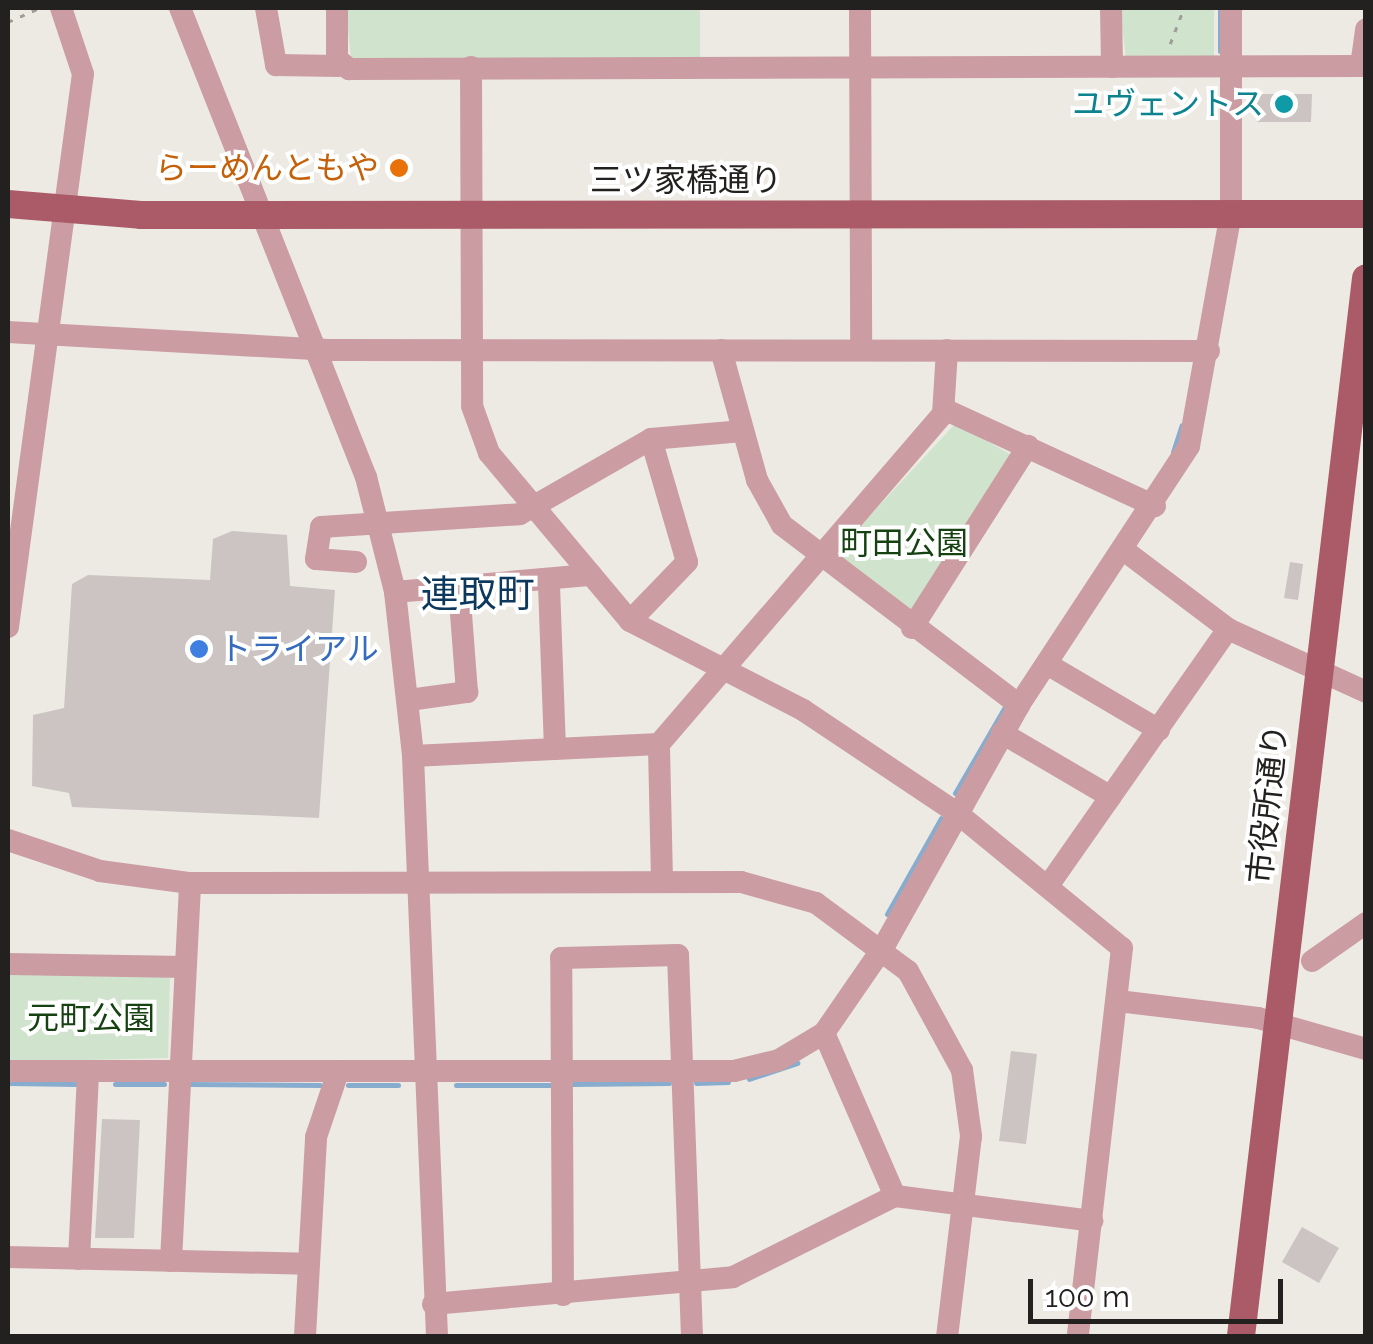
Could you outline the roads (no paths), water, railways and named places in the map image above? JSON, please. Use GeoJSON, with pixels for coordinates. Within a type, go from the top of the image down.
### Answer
{"type":"FeatureCollection","features":[{"type":"Feature","properties":{"kind":"main road","name":"三ツ家橋通り"},"geometry":{"type":"LineString","coordinates":[[8,204],[63,210],[263,215],[1366,214]]}},
{"type":"Feature","properties":{"kind":"main road","name":"市役所通り"},"geometry":{"type":"LineString","coordinates":[[1241,1336],[1317,667],[1366,278]]}},
{"type":"Feature","properties":{"kind":"street"},"geometry":{"type":"LineString","coordinates":[[8,628],[83,74],[61,8]]}},
{"type":"Feature","properties":{"kind":"street"},"geometry":{"type":"LineString","coordinates":[[180,8],[317,350],[379,519],[396,592],[410,700],[421,1076],[436,1336]]}},
{"type":"Feature","properties":{"kind":"street"},"geometry":{"type":"LineString","coordinates":[[266,8],[276,65],[1362,66],[1366,29]]}},
{"type":"Feature","properties":{"kind":"street"},"geometry":{"type":"LineString","coordinates":[[337,8],[340,66]]}},
{"type":"Feature","properties":{"kind":"street"},"geometry":{"type":"LineString","coordinates":[[860,8],[861,349]]}},
{"type":"Feature","properties":{"kind":"street"},"geometry":{"type":"LineString","coordinates":[[1111,8],[1112,67]]}},
{"type":"Feature","properties":{"kind":"street"},"geometry":{"type":"LineString","coordinates":[[8,1071],[421,1076],[680,1070],[779,1060],[824,1034],[884,946],[1019,705],[1156,506],[1189,446],[1231,213],[1231,8]]}},
{"type":"Feature","properties":{"kind":"street"},"geometry":{"type":"LineString","coordinates":[[471,67],[471,350],[481,439],[534,510],[630,621],[722,673],[802,710],[956,813],[1122,948],[1078,1336]]}},
{"type":"Feature","properties":{"kind":"street"},"geometry":{"type":"LineString","coordinates":[[8,332],[317,350],[1208,352]]}},
{"type":"Feature","properties":{"kind":"street"},"geometry":{"type":"LineString","coordinates":[[721,350],[770,510],[818,559],[1019,705]]}},
{"type":"Feature","properties":{"kind":"street"},"geometry":{"type":"LineString","coordinates":[[662,880],[659,744],[946,410],[946,350]]}},
{"type":"Feature","properties":{"kind":"street"},"geometry":{"type":"LineString","coordinates":[[946,410],[1156,506]]}},
{"type":"Feature","properties":{"kind":"street"},"geometry":{"type":"LineString","coordinates":[[356,562],[316,558],[315,535],[333,523],[534,510],[652,438],[743,431]]}},
{"type":"Feature","properties":{"kind":"street"},"geometry":{"type":"LineString","coordinates":[[630,621],[687,562],[652,438]]}},
{"type":"Feature","properties":{"kind":"street"},"geometry":{"type":"LineString","coordinates":[[912,628],[1028,446]]}},
{"type":"Feature","properties":{"kind":"street"},"geometry":{"type":"LineString","coordinates":[[1125,551],[1228,629],[1366,692]]}},
{"type":"Feature","properties":{"kind":"street"},"geometry":{"type":"LineString","coordinates":[[396,592],[548,585],[591,576]]}},
{"type":"Feature","properties":{"kind":"street"},"geometry":{"type":"LineString","coordinates":[[548,585],[555,749]]}},
{"type":"Feature","properties":{"kind":"street"},"geometry":{"type":"LineString","coordinates":[[410,700],[467,692],[459,588]]}},
{"type":"Feature","properties":{"kind":"street"},"geometry":{"type":"LineString","coordinates":[[1048,886],[1228,629]]}},
{"type":"Feature","properties":{"kind":"street"},"geometry":{"type":"LineString","coordinates":[[1047,664],[1159,730]]}},
{"type":"Feature","properties":{"kind":"street"},"geometry":{"type":"LineString","coordinates":[[1002,733],[1110,797]]}},
{"type":"Feature","properties":{"kind":"street"},"geometry":{"type":"LineString","coordinates":[[413,756],[659,744]]}},
{"type":"Feature","properties":{"kind":"street"},"geometry":{"type":"LineString","coordinates":[[8,840],[100,871],[190,882],[415,888],[662,880],[782,889],[884,946],[933,1003],[962,1070],[971,1136],[946,1336]]}},
{"type":"Feature","properties":{"kind":"street"},"geometry":{"type":"LineString","coordinates":[[171,1261],[190,882]]}},
{"type":"Feature","properties":{"kind":"street"},"geometry":{"type":"LineString","coordinates":[[1312,961],[1366,923]]}},
{"type":"Feature","properties":{"kind":"street"},"geometry":{"type":"LineString","coordinates":[[563,1295],[561,958],[678,955],[692,1336]]}},
{"type":"Feature","properties":{"kind":"street"},"geometry":{"type":"LineString","coordinates":[[8,964],[185,967]]}},
{"type":"Feature","properties":{"kind":"street"},"geometry":{"type":"LineString","coordinates":[[1118,1002],[1278,1026],[1366,1049]]}},
{"type":"Feature","properties":{"kind":"street"},"geometry":{"type":"LineString","coordinates":[[824,1034],[895,1196]]}},
{"type":"Feature","properties":{"kind":"street"},"geometry":{"type":"LineString","coordinates":[[79,1259],[88,1072]]}},
{"type":"Feature","properties":{"kind":"street"},"geometry":{"type":"LineString","coordinates":[[305,1336],[316,1137],[338,1072]]}},
{"type":"Feature","properties":{"kind":"street"},"geometry":{"type":"LineString","coordinates":[[433,1304],[733,1277],[895,1196],[1092,1221]]}},
{"type":"Feature","properties":{"kind":"street"},"geometry":{"type":"LineString","coordinates":[[8,1257],[308,1264]]}},
{"type":"Feature","properties":{"kind":"waterway"},"geometry":{"type":"LineString","coordinates":[[1220,8],[1220,51]]}},
{"type":"Feature","properties":{"kind":"waterway"},"geometry":{"type":"LineString","coordinates":[[1173,452],[1182,425]]}},
{"type":"Feature","properties":{"kind":"waterway"},"geometry":{"type":"LineString","coordinates":[[955,793],[1006,705]]}},
{"type":"Feature","properties":{"kind":"waterway"},"geometry":{"type":"LineString","coordinates":[[887,914],[941,818]]}},
{"type":"Feature","properties":{"kind":"waterway"},"geometry":{"type":"LineString","coordinates":[[749,1079],[797,1063]]}},
{"type":"Feature","properties":{"kind":"waterway"},"geometry":{"type":"LineString","coordinates":[[696,1083],[728,1082]]}},
{"type":"Feature","properties":{"kind":"waterway"},"geometry":{"type":"LineString","coordinates":[[8,1083],[77,1084]]}},
{"type":"Feature","properties":{"kind":"waterway"},"geometry":{"type":"LineString","coordinates":[[571,1084],[669,1083]]}},
{"type":"Feature","properties":{"kind":"waterway"},"geometry":{"type":"LineString","coordinates":[[115,1084],[164,1084]]}},
{"type":"Feature","properties":{"kind":"waterway"},"geometry":{"type":"LineString","coordinates":[[189,1084],[320,1085]]}},
{"type":"Feature","properties":{"kind":"waterway"},"geometry":{"type":"LineString","coordinates":[[348,1085],[398,1085]]}},
{"type":"Feature","properties":{"kind":"waterway"},"geometry":{"type":"LineString","coordinates":[[456,1085],[551,1085]]}},
{"type":"Feature","properties":{"kind":"place","name":"ユヴェントス"},"geometry":{"type":"Point","coordinates":[1284,104]}},
{"type":"Feature","properties":{"kind":"place","name":"らーめんともや"},"geometry":{"type":"Point","coordinates":[399,168]}},
{"type":"Feature","properties":{"kind":"place","name":"トライアル"},"geometry":{"type":"Point","coordinates":[199,649]}},
{"type":"Feature","properties":{"kind":"district","name":"連取町"},"geometry":{"type":"Point","coordinates":[478,594]}},
{"type":"Feature","properties":{"kind":"park label","name":"町田公園"},"geometry":{"type":"Point","coordinates":[904,543]}},
{"type":"Feature","properties":{"kind":"park label","name":"元町公園"},"geometry":{"type":"Point","coordinates":[91,1018]}}]}
